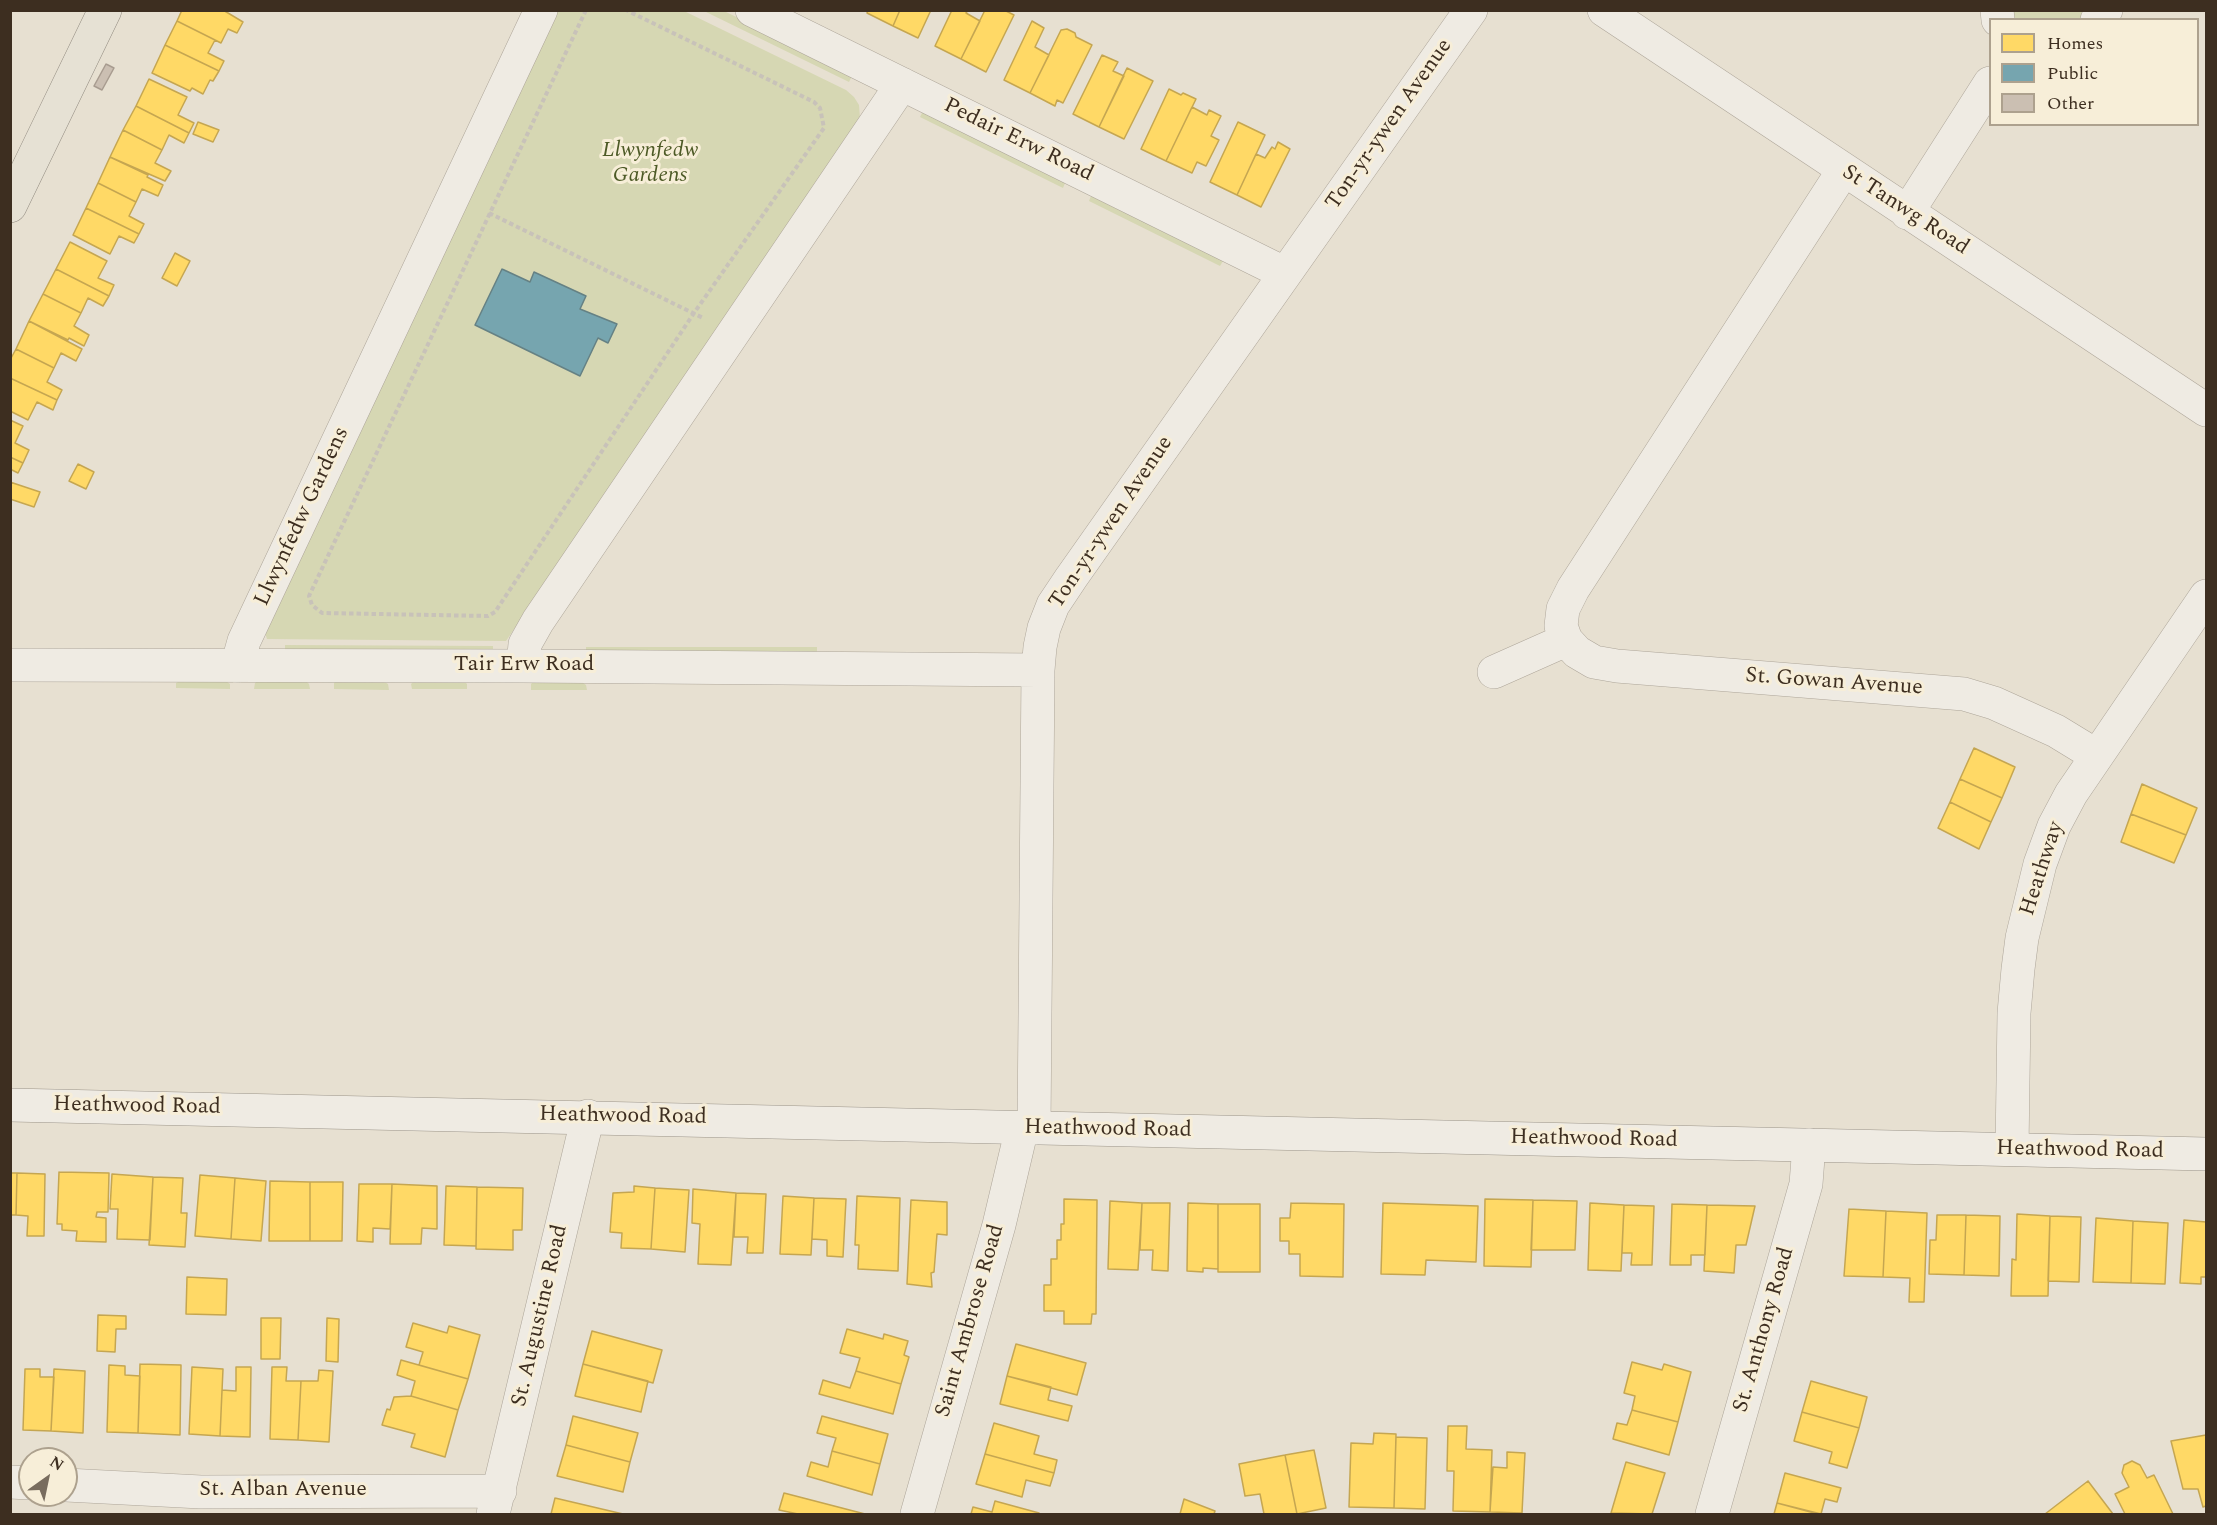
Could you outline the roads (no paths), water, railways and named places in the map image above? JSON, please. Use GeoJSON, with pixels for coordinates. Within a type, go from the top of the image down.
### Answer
{"type":"FeatureCollection","features":[{"type":"Feature","properties":{"kind":"main road"},"geometry":{"type":"LineString","coordinates":[[10,206],[96,13]]}},
{"type":"Feature","properties":{"kind":"street","name":"Llwynfedw Gardens"},"geometry":{"type":"LineString","coordinates":[[237,666],[244,641],[541,10]]}},
{"type":"Feature","properties":{"kind":"street","name":"Pedair Erw Road"},"geometry":{"type":"LineString","coordinates":[[752,10],[1284,273]]}},
{"type":"Feature","properties":{"kind":"street","name":"Ton-yr-ywen Avenue"},"geometry":{"type":"LineString","coordinates":[[1028,1128],[1038,670],[1044,628],[1059,596],[1471,10]]}},
{"type":"Feature","properties":{"kind":"street","name":"St Tanwg Road"},"geometry":{"type":"LineString","coordinates":[[1604,10],[1843,171],[2206,410]]}},
{"type":"Feature","properties":{"kind":"street"},"geometry":{"type":"LineString","coordinates":[[524,666],[525,645],[538,621],[902,84]]}},
{"type":"Feature","properties":{"kind":"street"},"geometry":{"type":"LineString","coordinates":[[1907,213],[1989,85]]}},
{"type":"Feature","properties":{"kind":"street"},"geometry":{"type":"LineString","coordinates":[[1494,672],[1566,640],[1561,626],[1563,609],[1573,589],[1843,171]]}},
{"type":"Feature","properties":{"kind":"street","name":"Heathway"},"geometry":{"type":"LineString","coordinates":[[2012,1149],[2014,1013],[2022,938],[2040,864],[2054,826],[2072,794],[2206,596]]}},
{"type":"Feature","properties":{"kind":"street","name":"St. Gowan Avenue"},"geometry":{"type":"LineString","coordinates":[[1566,640],[1577,652],[1594,662],[1617,666],[1964,694],[1994,703],[2056,731],[2097,756]]}},
{"type":"Feature","properties":{"kind":"street","name":"Tair Erw Road"},"geometry":{"type":"LineString","coordinates":[[10,665],[1038,670]]}},
{"type":"Feature","properties":{"kind":"street","name":"Heathwood Road"},"geometry":{"type":"LineString","coordinates":[[10,1105],[588,1116],[2206,1154]]}},
{"type":"Feature","properties":{"kind":"street","name":"St. Augustine Road"},"geometry":{"type":"LineString","coordinates":[[496,1503],[588,1116]]}},
{"type":"Feature","properties":{"kind":"street","name":"Saint Ambrose Road"},"geometry":{"type":"LineString","coordinates":[[917,1515],[1028,1128]]}},
{"type":"Feature","properties":{"kind":"street","name":"St. Anthony Road"},"geometry":{"type":"LineString","coordinates":[[1712,1515],[1806,1184],[1809,1144]]}},
{"type":"Feature","properties":{"kind":"street","name":"St. Alban Avenue"},"geometry":{"type":"LineString","coordinates":[[78,1487],[198,1503],[496,1503]]}}]}
